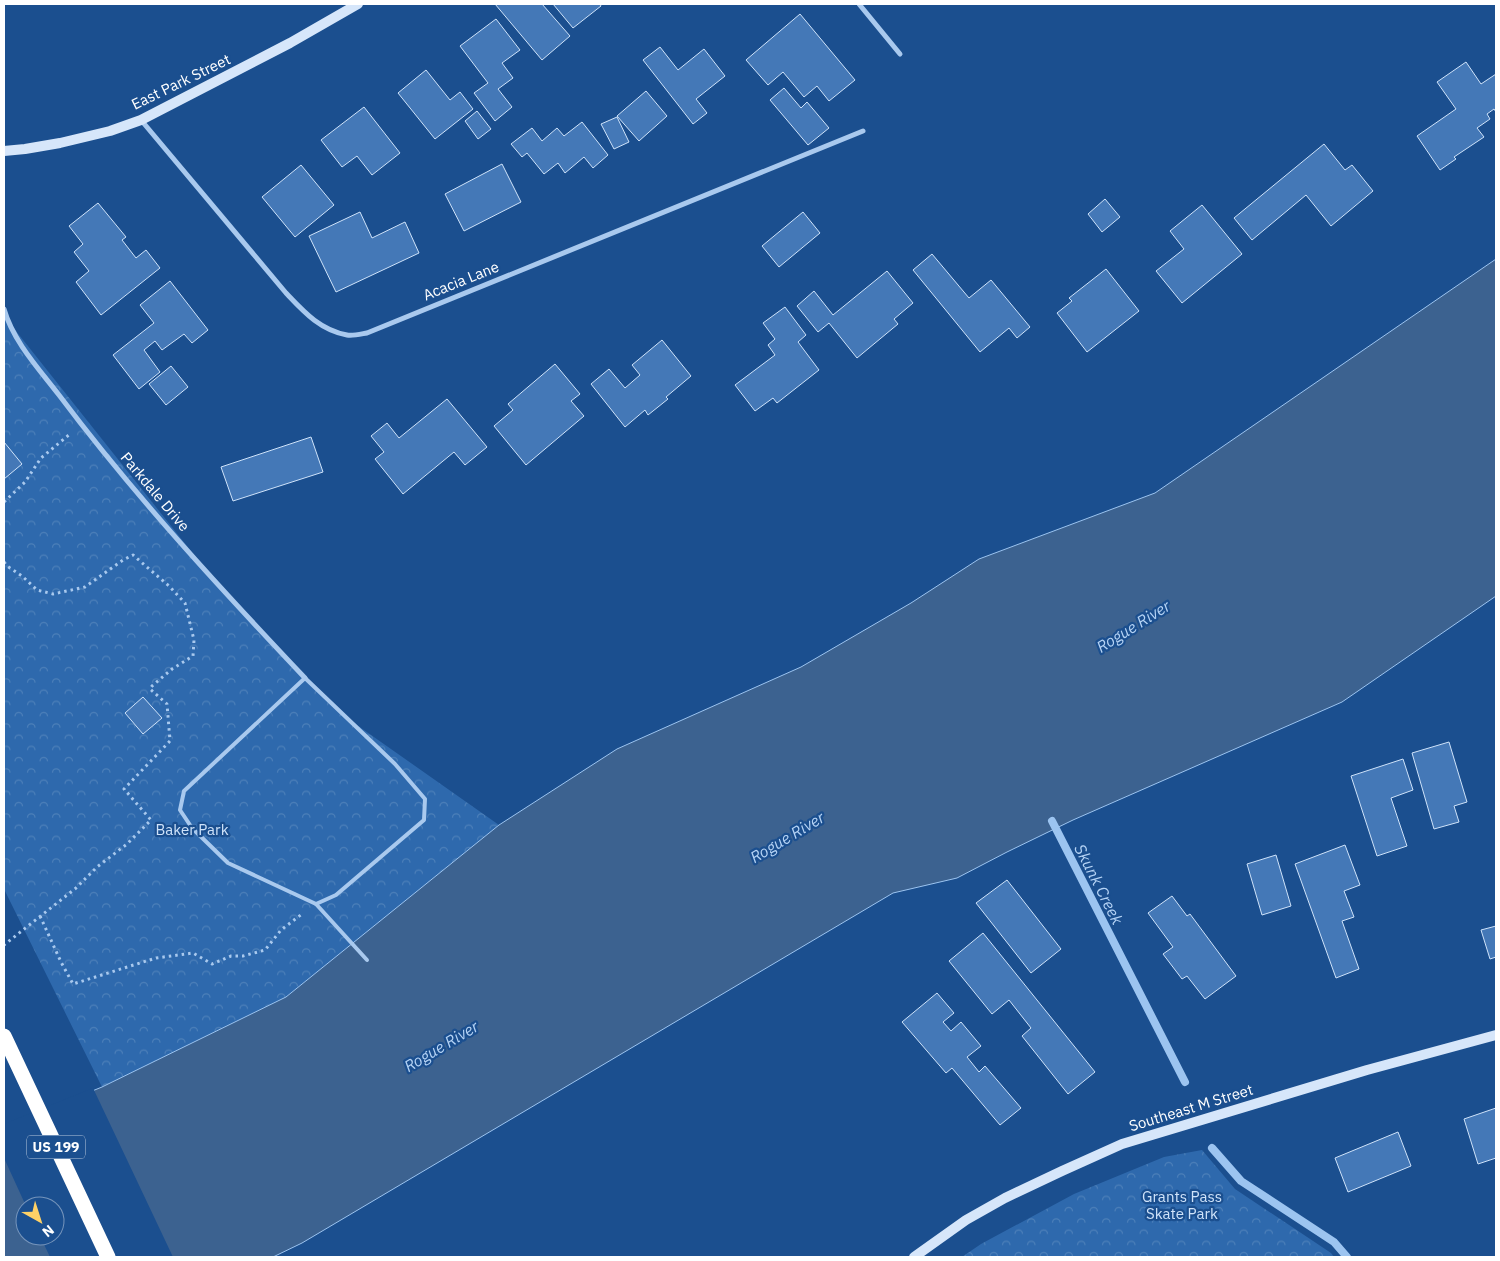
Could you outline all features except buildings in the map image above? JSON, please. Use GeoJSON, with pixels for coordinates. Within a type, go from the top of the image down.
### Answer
{"type":"FeatureCollection","features":[{"type":"Feature","properties":{"kind":"highway","name":"US 199"},"geometry":{"type":"LineString","coordinates":[[4,1036],[108,1257]]}},
{"type":"Feature","properties":{"kind":"street","name":"East Park Street"},"geometry":{"type":"LineString","coordinates":[[4,151],[60,143],[110,131],[141,120],[290,43],[358,4]]}},
{"type":"Feature","properties":{"kind":"street"},"geometry":{"type":"LineString","coordinates":[[859,4],[900,54]]}},
{"type":"Feature","properties":{"kind":"street","name":"Acacia Lane"},"geometry":{"type":"LineString","coordinates":[[141,120],[286,293],[310,318],[328,329],[348,335],[367,333],[863,131]]}},
{"type":"Feature","properties":{"kind":"street","name":"Parkdale Drive"},"geometry":{"type":"LineString","coordinates":[[4,309],[19,343],[82,425],[165,526],[305,678]]}},
{"type":"Feature","properties":{"kind":"street","name":"Southeast M Street"},"geometry":{"type":"LineString","coordinates":[[914,1257],[966,1220],[1062,1171],[1122,1144],[1367,1070],[1496,1035]]}},
{"type":"Feature","properties":{"kind":"lane"},"geometry":{"type":"LineString","coordinates":[[316,904],[336,895],[424,820],[425,799],[395,764],[305,678],[184,791],[180,810],[192,828],[228,863],[316,904],[366,960]]}},
{"type":"Feature","properties":{"kind":"path"},"geometry":{"type":"LineString","coordinates":[[4,502],[25,482],[41,458],[82,425]]}},
{"type":"Feature","properties":{"kind":"path"},"geometry":{"type":"LineString","coordinates":[[4,562],[6,566],[22,576],[37,590],[53,594],[85,587],[133,555],[169,586],[185,603],[194,640],[192,656],[172,669],[150,689],[167,704],[170,741],[124,789],[151,820],[127,844],[97,867],[76,888],[4,945]]}},
{"type":"Feature","properties":{"kind":"path"},"geometry":{"type":"LineString","coordinates":[[40,916],[73,984],[156,958],[193,953],[212,964],[231,956],[243,956],[265,950],[281,930],[316,904]]}},
{"type":"Feature","properties":{"kind":"green space","name":"Baker Park"},"geometry":{"type":"Polygon","coordinates":[[[4,316],[214,580],[344,716],[499,825],[286,997],[102,1087],[4,889],[4,316]]]}},
{"type":"Feature","properties":{"kind":"green space","name":"Grants Pass Skate Park"},"geometry":{"type":"Polygon","coordinates":[[[1202,1150],[1235,1189],[1331,1253],[1334,1257],[962,1257],[981,1244],[1074,1194],[1164,1157],[1202,1150]]]}},
{"type":"Feature","properties":{"kind":"water","name":"Rogue River"},"geometry":{"type":"Polygon","coordinates":[[[1496,259],[1496,596],[1342,702],[1073,820],[957,878],[893,893],[302,1243],[273,1257],[4,1257],[4,1127],[102,1087],[286,997],[499,825],[617,749],[801,667],[911,603],[979,559],[1155,493],[1496,259]]]}},
{"type":"Feature","properties":{"kind":"pier"},"geometry":{"type":"Polygon","coordinates":[[[93,1088],[173,1257],[50,1257],[45,1246],[65,1246],[65,1196],[21,1196],[4,1158],[4,1124],[93,1088]]]}},
{"type":"Feature","properties":{"kind":"waterway","name":"Skunk Creek"},"geometry":{"type":"LineString","coordinates":[[1052,821],[1185,1082]]}},
{"type":"Feature","properties":{"kind":"waterway","name":"Skunk Creek"},"geometry":{"type":"LineString","coordinates":[[1212,1148],[1241,1181],[1334,1242],[1347,1257]]}}]}
